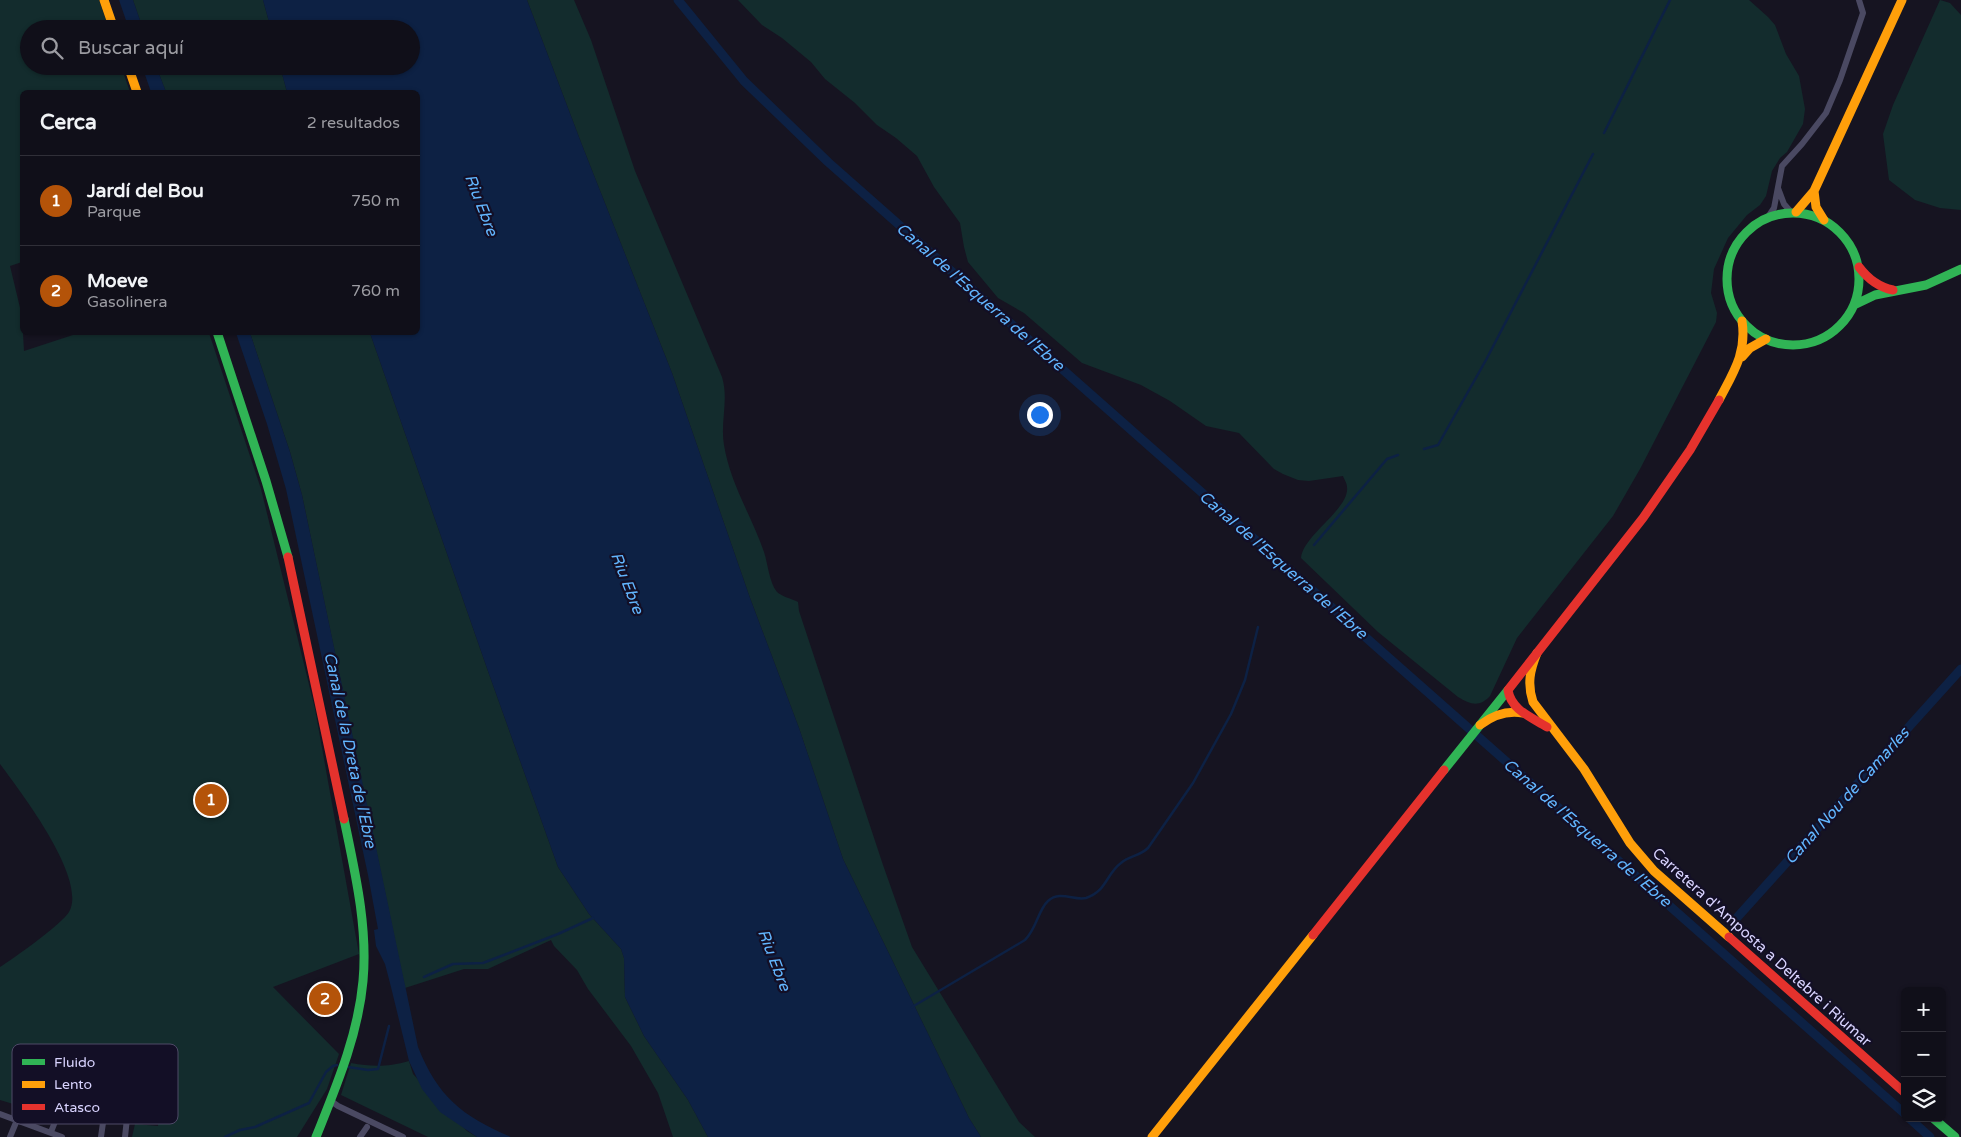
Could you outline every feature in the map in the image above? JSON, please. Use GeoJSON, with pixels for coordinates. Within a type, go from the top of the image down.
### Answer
{"type":"FeatureCollection","features":[{"type":"Feature","properties":{"kind":"main road"},"geometry":{"type":"LineString","coordinates":[[104,0],[111,20]]}},
{"type":"Feature","properties":{"kind":"main road"},"geometry":{"type":"LineString","coordinates":[[1794,212],[1814,191],[1902,0]]}},
{"type":"Feature","properties":{"kind":"main road"},"geometry":{"type":"LineString","coordinates":[[131,75],[136,90]]}},
{"type":"Feature","properties":{"kind":"main road"},"geometry":{"type":"LineString","coordinates":[[1814,191],[1816,207],[1824,220]]}},
{"type":"Feature","properties":{"kind":"main road"},"geometry":{"type":"LineString","coordinates":[[1859,267],[1860,286],[1854,305],[1843,323],[1827,336],[1817,341],[1796,345],[1776,343],[1753,332],[1742,321],[1733,307],[1728,292],[1729,259],[1736,244],[1746,232],[1768,217],[1794,212],[1824,220],[1838,230],[1849,242],[1859,267],[1870,281],[1884,289],[1900,291]]}},
{"type":"Feature","properties":{"kind":"main road"},"geometry":{"type":"LineString","coordinates":[[1854,305],[1865,297],[1917,288],[1938,281],[1961,269]]}},
{"type":"Feature","properties":{"kind":"main road"},"geometry":{"type":"LineString","coordinates":[[1740,360],[1744,336],[1742,321]]}},
{"type":"Feature","properties":{"kind":"main road"},"geometry":{"type":"LineString","coordinates":[[218,335],[265,478],[292,578],[347,836],[359,904],[364,957],[360,1004],[354,1039],[316,1137]]}},
{"type":"Feature","properties":{"kind":"main road"},"geometry":{"type":"LineString","coordinates":[[1152,1137],[1509,689],[1642,518],[1683,462],[1713,412],[1740,360],[1750,348],[1766,339]]}},
{"type":"Feature","properties":{"kind":"main road"},"geometry":{"type":"LineString","coordinates":[[1479,726],[1490,717],[1517,708],[1530,697],[1529,675],[1537,653]]}},
{"type":"Feature","properties":{"kind":"main road"},"geometry":{"type":"LineString","coordinates":[[1509,689],[1518,689],[1530,697],[1560,740]]}},
{"type":"Feature","properties":{"kind":"main road"},"geometry":{"type":"LineString","coordinates":[[1509,689],[1508,697],[1517,708],[1548,727],[1560,740]]}},
{"type":"Feature","properties":{"kind":"main road"},"geometry":{"type":"LineString","coordinates":[[1505,712],[1526,714]]}},
{"type":"Feature","properties":{"kind":"main road","name":"Carretera d'Amposta a Deltebre i Riumar"},"geometry":{"type":"LineString","coordinates":[[1560,740],[1584,769],[1630,843],[1654,871],[1901,1089]]}},
{"type":"Feature","properties":{"kind":"main road"},"geometry":{"type":"LineString","coordinates":[[1938,1122],[1955,1137]]}},
{"type":"Feature","properties":{"kind":"street"},"geometry":{"type":"LineString","coordinates":[[1768,217],[1774,208],[1782,166],[1817,126],[1834,97],[1864,13],[1860,0]]}},
{"type":"Feature","properties":{"kind":"street"},"geometry":{"type":"LineString","coordinates":[[1777,186],[1784,204],[1794,212]]}},
{"type":"Feature","properties":{"kind":"street"},"geometry":{"type":"LineString","coordinates":[[331,1101],[393,1135],[403,1137]]}},
{"type":"Feature","properties":{"kind":"street"},"geometry":{"type":"LineString","coordinates":[[0,1114],[12,1118]]}},
{"type":"Feature","properties":{"kind":"street"},"geometry":{"type":"LineString","coordinates":[[10,1137],[15,1124]]}},
{"type":"Feature","properties":{"kind":"street"},"geometry":{"type":"LineString","coordinates":[[28,1124],[62,1137]]}},
{"type":"Feature","properties":{"kind":"street"},"geometry":{"type":"LineString","coordinates":[[50,1132],[53,1124]]}},
{"type":"Feature","properties":{"kind":"street"},"geometry":{"type":"LineString","coordinates":[[101,1137],[103,1124]]}},
{"type":"Feature","properties":{"kind":"street"},"geometry":{"type":"LineString","coordinates":[[125,1137],[126,1124]]}},
{"type":"Feature","properties":{"kind":"street"},"geometry":{"type":"LineString","coordinates":[[360,1137],[367,1127]]}},
{"type":"Feature","properties":{"kind":"green space"},"geometry":{"type":"Polygon","coordinates":[[[0,0],[99,0],[106,20],[20,20],[20,75],[124,75],[129,90],[20,90],[20,263],[10,266],[20,308],[20,335],[23,335],[24,351],[73,335],[210,335],[261,489],[315,709],[359,954],[273,987],[339,1054],[327,1089],[297,1137],[132,1137],[135,1124],[158,1126],[158,1124],[178,1124],[178,1044],[12,1044],[12,1104],[0,1100],[0,967],[57,925],[69,912],[72,897],[69,879],[61,858],[36,814],[0,764],[0,0]]]}},
{"type":"Feature","properties":{"kind":"green space"},"geometry":{"type":"Polygon","coordinates":[[[133,0],[263,0],[269,20],[140,20],[133,0]]]}},
{"type":"Feature","properties":{"kind":"green space"},"geometry":{"type":"Polygon","coordinates":[[[527,0],[574,0],[591,40],[635,171],[722,377],[725,394],[723,436],[731,473],[764,552],[774,588],[777,592],[798,602],[799,611],[912,947],[1019,1122],[1035,1137],[981,1137],[969,1118],[843,859],[799,728],[750,598],[672,373],[527,0]]]}},
{"type":"Feature","properties":{"kind":"green space"},"geometry":{"type":"Polygon","coordinates":[[[738,0],[1749,0],[1775,25],[1786,54],[1799,76],[1805,109],[1803,124],[1787,152],[1780,158],[1772,171],[1766,196],[1760,205],[1747,215],[1728,238],[1714,269],[1711,293],[1717,313],[1716,322],[1640,469],[1613,516],[1517,638],[1490,696],[1482,702],[1474,704],[1458,697],[1378,632],[1301,558],[1309,540],[1334,513],[1346,495],[1347,486],[1343,476],[1309,481],[1298,480],[1283,474],[1274,469],[1239,433],[1206,426],[1170,401],[1141,385],[1082,363],[1024,313],[998,298],[968,262],[960,223],[934,187],[917,156],[877,125],[855,103],[825,79],[811,62],[782,38],[762,25],[738,0]]]}},
{"type":"Feature","properties":{"kind":"green space"},"geometry":{"type":"Polygon","coordinates":[[[1940,0],[1950,3],[1961,15],[1961,210],[1940,208],[1915,200],[1889,180],[1883,134],[1893,105],[1940,0]]]}},
{"type":"Feature","properties":{"kind":"green space"},"geometry":{"type":"Polygon","coordinates":[[[159,75],[282,75],[286,90],[165,90],[159,75]]]}},
{"type":"Feature","properties":{"kind":"green space"},"geometry":{"type":"Polygon","coordinates":[[[251,335],[371,335],[558,867],[589,914],[621,949],[624,958],[625,997],[644,1036],[688,1100],[708,1137],[673,1137],[658,1093],[631,1046],[588,989],[577,970],[554,946],[551,940],[488,969],[464,969],[405,988],[302,495],[290,452],[251,335]]]}},
{"type":"Feature","properties":{"kind":"green space"},"geometry":{"type":"Polygon","coordinates":[[[409,1061],[413,1074],[467,1131],[477,1137],[428,1137],[341,1095],[351,1063],[380,1066],[409,1061]]]}},
{"type":"Feature","properties":{"kind":"water"},"geometry":{"type":"Polygon","coordinates":[[[119,0],[133,0],[140,20],[126,20],[119,0]]]}},
{"type":"Feature","properties":{"kind":"water","name":"Riu Ebre"},"geometry":{"type":"Polygon","coordinates":[[[263,0],[527,0],[672,373],[750,598],[799,728],[843,859],[969,1118],[981,1137],[708,1137],[688,1100],[644,1036],[625,997],[624,958],[621,949],[589,914],[558,867],[371,335],[420,335],[420,90],[286,90],[282,75],[420,75],[420,20],[269,20],[263,0]]]}},
{"type":"Feature","properties":{"kind":"water"},"geometry":{"type":"Polygon","coordinates":[[[145,75],[159,75],[165,90],[150,90],[145,75]]]}},
{"type":"Feature","properties":{"kind":"water","name":"Canal de la Dreta de l'Ebre"},"geometry":{"type":"Polygon","coordinates":[[[237,335],[251,335],[290,452],[302,495],[418,1047],[434,1079],[454,1103],[479,1121],[511,1137],[477,1137],[440,1112],[422,1089],[409,1061],[385,964],[376,946],[374,930],[378,929],[368,875],[286,489],[267,424],[237,335]]]}},
{"type":"Feature","properties":{"kind":"waterway","name":"Canal de l'Esquerra de l'Ebre"},"geometry":{"type":"LineString","coordinates":[[678,0],[744,81],[828,162],[1901,1110]]}},
{"type":"Feature","properties":{"kind":"waterway"},"geometry":{"type":"LineString","coordinates":[[1604,133],[1670,0]]}},
{"type":"Feature","properties":{"kind":"waterway"},"geometry":{"type":"LineString","coordinates":[[1424,449],[1438,445],[1486,360],[1593,154]]}},
{"type":"Feature","properties":{"kind":"waterway"},"geometry":{"type":"LineString","coordinates":[[1314,545],[1387,459],[1398,455]]}},
{"type":"Feature","properties":{"kind":"waterway"},"geometry":{"type":"LineString","coordinates":[[912,1007],[1025,940],[1048,901],[1057,896],[1081,899],[1093,895],[1102,887],[1116,867],[1148,848],[1193,783],[1231,714],[1245,680],[1258,627]]}},
{"type":"Feature","properties":{"kind":"waterway","name":"Canal Nou de Camarles"},"geometry":{"type":"LineString","coordinates":[[1733,922],[1961,669]]}},
{"type":"Feature","properties":{"kind":"waterway"},"geometry":{"type":"LineString","coordinates":[[424,977],[453,964],[483,963],[558,934],[593,918]]}},
{"type":"Feature","properties":{"kind":"waterway"},"geometry":{"type":"LineString","coordinates":[[348,1067],[368,1070],[378,1069],[389,1026]]}},
{"type":"Feature","properties":{"kind":"waterway"},"geometry":{"type":"LineString","coordinates":[[225,1137],[240,1130],[255,1127],[309,1103],[326,1072],[337,1065]]}},
{"type":"Feature","properties":{"kind":"waterway","name":"Canal de l'Esquerra de l'Ebre"},"geometry":{"type":"LineString","coordinates":[[1913,1122],[1930,1137]]}},
{"type":"Feature","properties":{"kind":"traffic: fast"},"geometry":{"type":"LineString","coordinates":[[1793,213],[1806,214],[1818,218],[1840,232],[1854,254],[1858,266],[1859,279],[1858,292],[1854,304],[1840,326],[1818,340],[1806,344],[1793,345],[1780,344],[1768,340],[1746,326],[1732,304],[1728,292],[1727,279],[1728,266],[1732,254],[1746,232],[1768,218],[1780,214],[1793,213]]}},
{"type":"Feature","properties":{"kind":"traffic: fast"},"geometry":{"type":"LineString","coordinates":[[1854,305],[1875,295],[1926,285],[1961,269]]}},
{"type":"Feature","properties":{"kind":"traffic: fast"},"geometry":{"type":"LineString","coordinates":[[218,335],[266,481],[288,557]]}},
{"type":"Feature","properties":{"kind":"traffic: fast"},"geometry":{"type":"LineString","coordinates":[[1444,770],[1508,690]]}},
{"type":"Feature","properties":{"kind":"traffic: fast"},"geometry":{"type":"LineString","coordinates":[[316,1137],[351,1041],[363,981],[364,940],[362,920],[344,819]]}},
{"type":"Feature","properties":{"kind":"traffic: fast"},"geometry":{"type":"LineString","coordinates":[[1938,1122],[1955,1137]]}},
{"type":"Feature","properties":{"kind":"traffic: slow"},"geometry":{"type":"LineString","coordinates":[[104,0],[111,20]]}},
{"type":"Feature","properties":{"kind":"traffic: slow"},"geometry":{"type":"LineString","coordinates":[[1796,212],[1814,191],[1902,0]]}},
{"type":"Feature","properties":{"kind":"traffic: slow"},"geometry":{"type":"LineString","coordinates":[[131,75],[136,90]]}},
{"type":"Feature","properties":{"kind":"traffic: slow"},"geometry":{"type":"LineString","coordinates":[[1814,191],[1816,207],[1824,220]]}},
{"type":"Feature","properties":{"kind":"traffic: slow"},"geometry":{"type":"LineString","coordinates":[[1719,400],[1734,372],[1741,353],[1742,321]]}},
{"type":"Feature","properties":{"kind":"traffic: slow"},"geometry":{"type":"LineString","coordinates":[[1742,357],[1750,348],[1766,339]]}},
{"type":"Feature","properties":{"kind":"traffic: slow"},"geometry":{"type":"LineString","coordinates":[[1537,653],[1530,677],[1533,702],[1584,769],[1630,843],[1654,871],[1729,937]]}},
{"type":"Feature","properties":{"kind":"traffic: slow"},"geometry":{"type":"LineString","coordinates":[[1480,725],[1500,714],[1511,712],[1523,713]]}},
{"type":"Feature","properties":{"kind":"traffic: slow"},"geometry":{"type":"LineString","coordinates":[[1152,1137],[1313,935]]}},
{"type":"Feature","properties":{"kind":"traffic: jam"},"geometry":{"type":"LineString","coordinates":[[1859,267],[1874,282],[1893,290]]}},
{"type":"Feature","properties":{"kind":"traffic: jam"},"geometry":{"type":"LineString","coordinates":[[1547,727],[1517,708],[1508,690],[1643,518],[1690,450],[1719,400]]}},
{"type":"Feature","properties":{"kind":"traffic: jam"},"geometry":{"type":"LineString","coordinates":[[288,557],[344,819]]}},
{"type":"Feature","properties":{"kind":"traffic: jam"},"geometry":{"type":"LineString","coordinates":[[1313,935],[1444,770]]}},
{"type":"Feature","properties":{"kind":"traffic: jam"},"geometry":{"type":"LineString","coordinates":[[1729,937],[1901,1089]]}},
{"type":"Feature","properties":{"kind":"place","name":"Jardí del Bou"},"geometry":{"type":"Point","coordinates":[211,800]}},
{"type":"Feature","properties":{"kind":"place","name":"Moeve"},"geometry":{"type":"Point","coordinates":[325,999]}}]}
